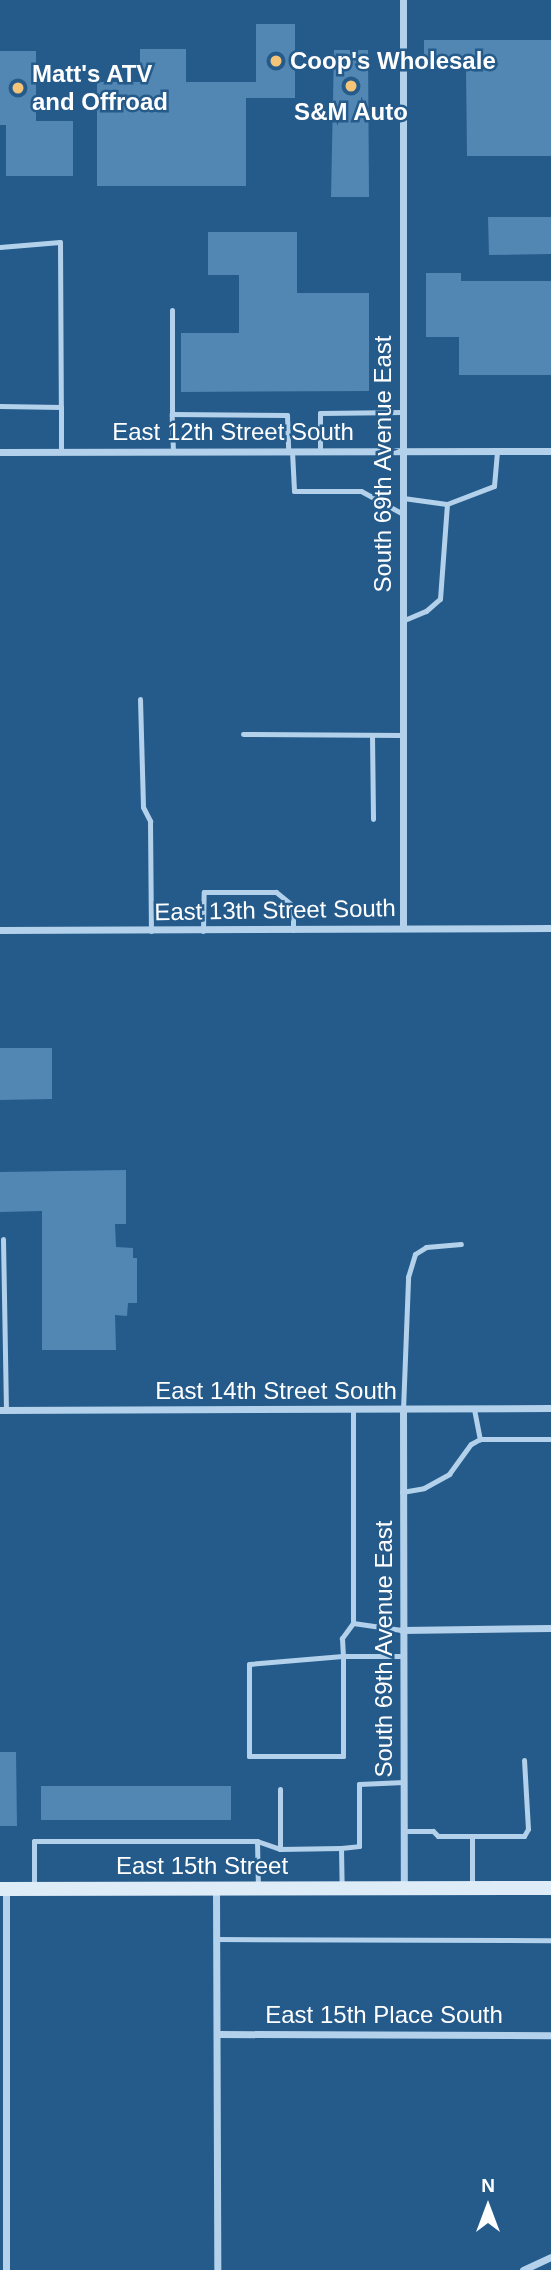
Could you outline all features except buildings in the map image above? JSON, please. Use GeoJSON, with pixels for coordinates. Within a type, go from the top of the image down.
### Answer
{"type":"FeatureCollection","features":[{"type":"Feature","properties":{"kind":"main road","name":"East 15th Street"},"geometry":{"type":"LineString","coordinates":[[3,1889],[551,1888]]}},
{"type":"Feature","properties":{"kind":"street","name":"South 69th Avenue East"},"geometry":{"type":"LineString","coordinates":[[403,0],[403,928]]}},
{"type":"Feature","properties":{"kind":"street","name":"East 12th Street South"},"geometry":{"type":"LineString","coordinates":[[0,452],[551,451]]}},
{"type":"Feature","properties":{"kind":"street","name":"East 13th Street South"},"geometry":{"type":"LineString","coordinates":[[0,930],[551,928]]}},
{"type":"Feature","properties":{"kind":"street","name":"East 14th Street South"},"geometry":{"type":"LineString","coordinates":[[3,1410],[551,1408]]}},
{"type":"Feature","properties":{"kind":"street","name":"South 69th Avenue East"},"geometry":{"type":"LineString","coordinates":[[403,1410],[404,1888]]}},
{"type":"Feature","properties":{"kind":"street"},"geometry":{"type":"LineString","coordinates":[[402,1630],[551,1628]]}},
{"type":"Feature","properties":{"kind":"street"},"geometry":{"type":"LineString","coordinates":[[3,1889],[6,2270]]}},
{"type":"Feature","properties":{"kind":"street"},"geometry":{"type":"LineString","coordinates":[[216,1889],[217,2270]]}},
{"type":"Feature","properties":{"kind":"street","name":"East 15th Place South"},"geometry":{"type":"LineString","coordinates":[[218,2034],[551,2035]]}},
{"type":"Feature","properties":{"kind":"street"},"geometry":{"type":"LineString","coordinates":[[523,2270],[551,2257]]}},
{"type":"Feature","properties":{"kind":"lane"},"geometry":{"type":"LineString","coordinates":[[0,247],[60,242],[61,452]]}},
{"type":"Feature","properties":{"kind":"lane"},"geometry":{"type":"LineString","coordinates":[[172,310],[173,452]]}},
{"type":"Feature","properties":{"kind":"lane"},"geometry":{"type":"LineString","coordinates":[[0,406],[61,407]]}},
{"type":"Feature","properties":{"kind":"lane"},"geometry":{"type":"LineString","coordinates":[[320,451],[320,413],[403,412]]}},
{"type":"Feature","properties":{"kind":"lane"},"geometry":{"type":"LineString","coordinates":[[172,414],[287,415],[294,491],[360,491],[403,514]]}},
{"type":"Feature","properties":{"kind":"lane"},"geometry":{"type":"LineString","coordinates":[[403,498],[447,504],[494,486],[497,451]]}},
{"type":"Feature","properties":{"kind":"lane"},"geometry":{"type":"LineString","coordinates":[[402,621],[426,611],[440,599],[447,504]]}},
{"type":"Feature","properties":{"kind":"lane"},"geometry":{"type":"LineString","coordinates":[[141,699],[143,807],[150,821],[151,931]]}},
{"type":"Feature","properties":{"kind":"lane"},"geometry":{"type":"LineString","coordinates":[[243,734],[402,735]]}},
{"type":"Feature","properties":{"kind":"lane"},"geometry":{"type":"LineString","coordinates":[[372,735],[373,819]]}},
{"type":"Feature","properties":{"kind":"lane"},"geometry":{"type":"LineString","coordinates":[[203,931],[204,892],[276,892],[293,906],[293,930]]}},
{"type":"Feature","properties":{"kind":"lane"},"geometry":{"type":"LineString","coordinates":[[3,1239],[3,1410]]}},
{"type":"Feature","properties":{"kind":"lane"},"geometry":{"type":"LineString","coordinates":[[403,1410],[408,1277],[415,1254],[426,1247],[461,1244]]}},
{"type":"Feature","properties":{"kind":"lane"},"geometry":{"type":"LineString","coordinates":[[474,1409],[480,1439]]}},
{"type":"Feature","properties":{"kind":"lane"},"geometry":{"type":"LineString","coordinates":[[353,1410],[354,1623],[342,1638],[342,1656],[342,1756],[248,1756],[249,1664],[342,1656],[402,1656]]}},
{"type":"Feature","properties":{"kind":"lane"},"geometry":{"type":"LineString","coordinates":[[402,1492],[424,1488],[449,1474],[471,1444],[480,1439],[551,1439]]}},
{"type":"Feature","properties":{"kind":"lane"},"geometry":{"type":"LineString","coordinates":[[354,1623],[402,1630]]}},
{"type":"Feature","properties":{"kind":"lane"},"geometry":{"type":"LineString","coordinates":[[404,1831],[472,1836],[524,1836],[528,1829],[524,1760]]}},
{"type":"Feature","properties":{"kind":"lane"},"geometry":{"type":"LineString","coordinates":[[34,1889],[34,1841],[257,1841],[280,1849],[359,1846],[359,1784],[404,1782]]}},
{"type":"Feature","properties":{"kind":"lane"},"geometry":{"type":"LineString","coordinates":[[280,1789],[280,1849]]}},
{"type":"Feature","properties":{"kind":"lane"},"geometry":{"type":"LineString","coordinates":[[472,1836],[472,1888]]}},
{"type":"Feature","properties":{"kind":"lane"},"geometry":{"type":"LineString","coordinates":[[257,1841],[258,1889]]}},
{"type":"Feature","properties":{"kind":"lane"},"geometry":{"type":"LineString","coordinates":[[341,1847],[342,1888]]}},
{"type":"Feature","properties":{"kind":"lane"},"geometry":{"type":"LineString","coordinates":[[216,1939],[551,1940]]}},
{"type":"Feature","properties":{"kind":"place","name":"Coop's Wholesale"},"geometry":{"type":"Point","coordinates":[276,61]}},
{"type":"Feature","properties":{"kind":"place","name":"S&M Auto"},"geometry":{"type":"Point","coordinates":[351,86]}},
{"type":"Feature","properties":{"kind":"place","name":"Matt's ATV and Offroad"},"geometry":{"type":"Point","coordinates":[18,88]}}]}
